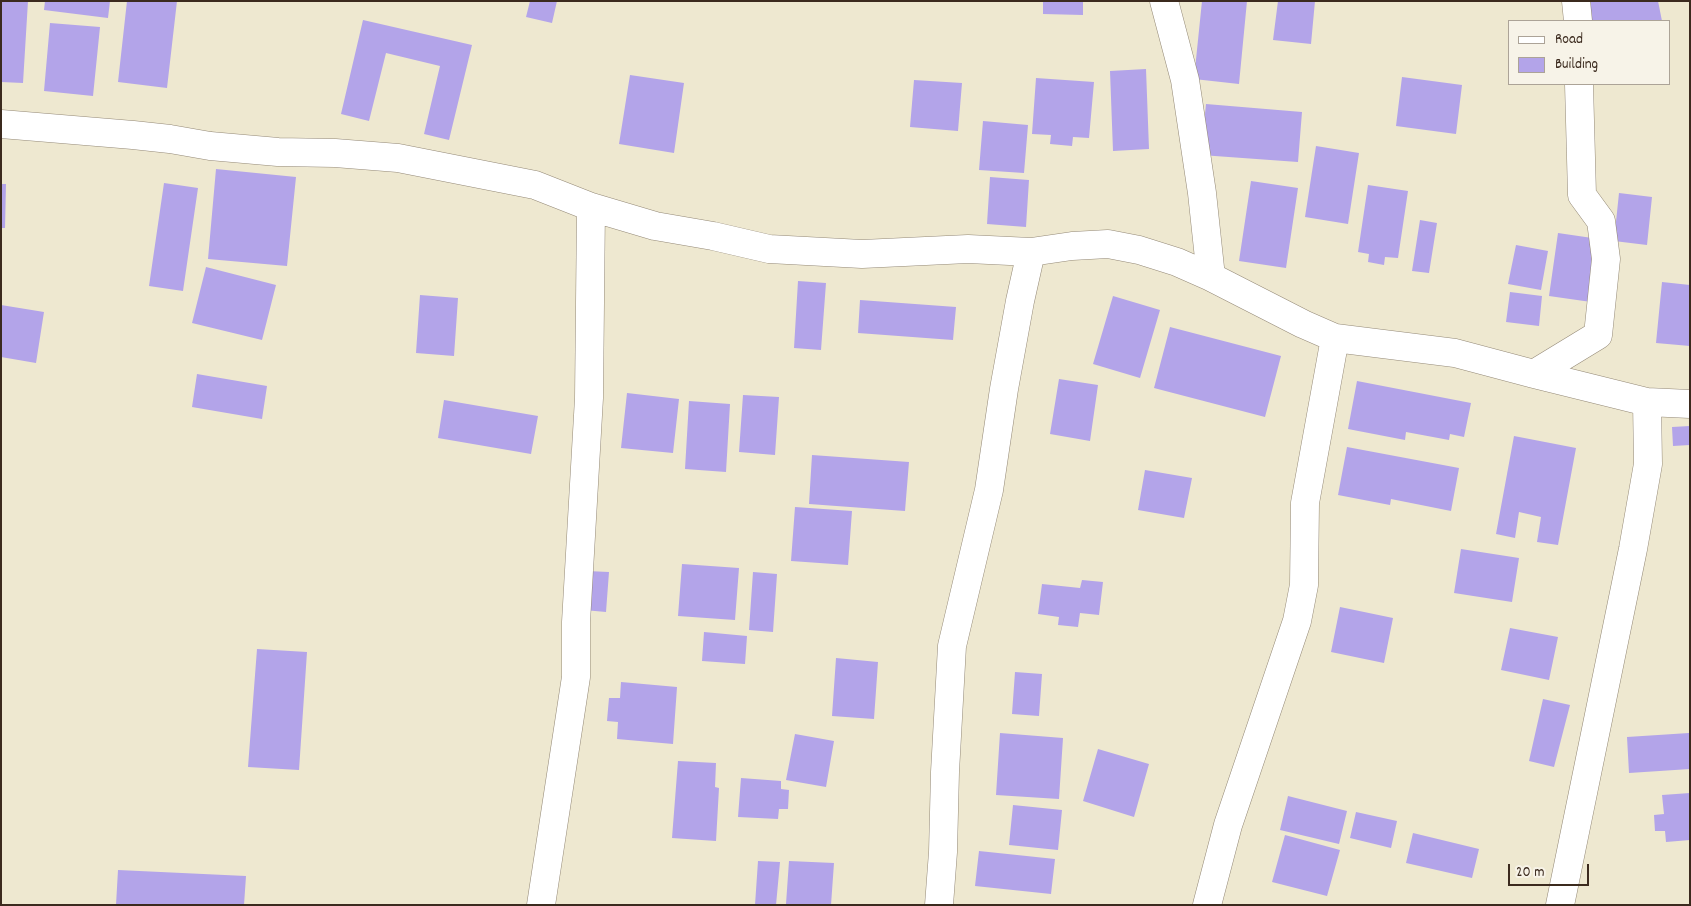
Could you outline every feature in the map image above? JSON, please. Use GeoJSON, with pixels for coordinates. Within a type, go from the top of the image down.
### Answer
{"type":"FeatureCollection","features":[{"type":"Feature","properties":{"kind":"street"},"geometry":{"type":"LineString","coordinates":[[1164,1],[1185,80],[1202,193],[1211,277]]}},
{"type":"Feature","properties":{"kind":"street"},"geometry":{"type":"LineString","coordinates":[[1576,1],[1578,20]]}},
{"type":"Feature","properties":{"kind":"street"},"geometry":{"type":"LineString","coordinates":[[1534,374],[1598,335],[1606,259],[1600,221],[1582,195],[1580,85]]}},
{"type":"Feature","properties":{"kind":"street"},"geometry":{"type":"LineString","coordinates":[[1,124],[133,135],[210,146],[278,152],[336,153],[398,158],[535,185],[591,207],[655,226],[769,249],[862,254],[968,249],[1031,252],[1072,246],[1108,244],[1139,250],[1177,262],[1211,277],[1303,324],[1336,338],[1455,353],[1647,402],[1690,404]]}},
{"type":"Feature","properties":{"kind":"street"},"geometry":{"type":"LineString","coordinates":[[541,905],[576,678],[576,622],[589,398],[591,207]]}},
{"type":"Feature","properties":{"kind":"street"},"geometry":{"type":"LineString","coordinates":[[939,905],[952,646],[989,490],[1008,369],[1031,252]]}},
{"type":"Feature","properties":{"kind":"street"},"geometry":{"type":"LineString","coordinates":[[1207,905],[1228,825],[1297,620],[1304,585],[1304,503],[1336,338]]}},
{"type":"Feature","properties":{"kind":"street"},"geometry":{"type":"LineString","coordinates":[[1560,905],[1647,474],[1647,402]]}},
{"type":"Feature","properties":{"kind":"building"},"geometry":{"type":"Polygon","coordinates":[[[1,1],[28,1],[23,83],[1,82],[1,1]]]}},
{"type":"Feature","properties":{"kind":"building"},"geometry":{"type":"Polygon","coordinates":[[[45,1],[110,1],[108,18],[44,10],[45,1]]]}},
{"type":"Feature","properties":{"kind":"building"},"geometry":{"type":"Polygon","coordinates":[[[127,1],[177,1],[167,88],[118,82],[127,1]]]}},
{"type":"Feature","properties":{"kind":"building"},"geometry":{"type":"Polygon","coordinates":[[[530,1],[557,1],[552,23],[526,17],[530,1]]]}},
{"type":"Feature","properties":{"kind":"building"},"geometry":{"type":"Polygon","coordinates":[[[1043,1],[1083,1],[1083,15],[1043,14],[1043,1]]]}},
{"type":"Feature","properties":{"kind":"building"},"geometry":{"type":"Polygon","coordinates":[[[1202,1],[1247,1],[1239,84],[1194,79],[1202,1]]]}},
{"type":"Feature","properties":{"kind":"building"},"geometry":{"type":"Polygon","coordinates":[[[1278,1],[1315,1],[1311,44],[1273,40],[1278,1]]]}},
{"type":"Feature","properties":{"kind":"building"},"geometry":{"type":"Polygon","coordinates":[[[1586,1],[1658,1],[1662,20],[1591,20],[1586,1]]]}},
{"type":"Feature","properties":{"kind":"building"},"geometry":{"type":"Polygon","coordinates":[[[363,20],[472,45],[449,140],[424,134],[440,66],[386,53],[369,121],[341,114],[363,20]]]}},
{"type":"Feature","properties":{"kind":"building"},"geometry":{"type":"Polygon","coordinates":[[[50,23],[100,27],[93,96],[44,91],[50,23]]]}},
{"type":"Feature","properties":{"kind":"building"},"geometry":{"type":"Polygon","coordinates":[[[1146,69],[1149,149],[1113,151],[1110,71],[1146,69]]]}},
{"type":"Feature","properties":{"kind":"building"},"geometry":{"type":"Polygon","coordinates":[[[630,75],[684,83],[674,153],[619,144],[630,75]]]}},
{"type":"Feature","properties":{"kind":"building"},"geometry":{"type":"Polygon","coordinates":[[[1402,77],[1462,85],[1456,134],[1396,126],[1402,77]]]}},
{"type":"Feature","properties":{"kind":"building"},"geometry":{"type":"Polygon","coordinates":[[[1036,78],[1094,82],[1089,138],[1073,137],[1072,146],[1050,144],[1051,135],[1032,134],[1036,78]]]}},
{"type":"Feature","properties":{"kind":"building"},"geometry":{"type":"Polygon","coordinates":[[[914,80],[962,83],[958,131],[910,127],[914,80]]]}},
{"type":"Feature","properties":{"kind":"building"},"geometry":{"type":"Polygon","coordinates":[[[1206,104],[1302,112],[1298,162],[1201,155],[1206,104]]]}},
{"type":"Feature","properties":{"kind":"building"},"geometry":{"type":"Polygon","coordinates":[[[983,121],[1028,125],[1024,173],[979,170],[983,121]]]}},
{"type":"Feature","properties":{"kind":"building"},"geometry":{"type":"Polygon","coordinates":[[[1316,146],[1359,153],[1348,224],[1305,217],[1316,146]]]}},
{"type":"Feature","properties":{"kind":"building"},"geometry":{"type":"Polygon","coordinates":[[[216,169],[296,177],[287,266],[208,259],[216,169]]]}},
{"type":"Feature","properties":{"kind":"building"},"geometry":{"type":"Polygon","coordinates":[[[990,177],[1029,180],[1026,227],[987,224],[990,177]]]}},
{"type":"Feature","properties":{"kind":"building"},"geometry":{"type":"Polygon","coordinates":[[[1251,181],[1298,188],[1286,268],[1239,261],[1251,181]]]}},
{"type":"Feature","properties":{"kind":"building"},"geometry":{"type":"Polygon","coordinates":[[[164,183],[198,188],[183,291],[149,286],[164,183]]]}},
{"type":"Feature","properties":{"kind":"building"},"geometry":{"type":"Polygon","coordinates":[[[1,184],[6,184],[5,228],[1,228],[1,184]]]}},
{"type":"Feature","properties":{"kind":"building"},"geometry":{"type":"Polygon","coordinates":[[[1368,185],[1408,191],[1398,258],[1385,257],[1384,265],[1368,262],[1369,254],[1358,252],[1368,185]]]}},
{"type":"Feature","properties":{"kind":"building"},"geometry":{"type":"Polygon","coordinates":[[[1619,193],[1652,197],[1647,245],[1614,241],[1619,193]]]}},
{"type":"Feature","properties":{"kind":"building"},"geometry":{"type":"Polygon","coordinates":[[[1420,220],[1437,223],[1429,273],[1412,271],[1420,220]]]}},
{"type":"Feature","properties":{"kind":"building"},"geometry":{"type":"Polygon","coordinates":[[[1558,233],[1599,239],[1591,302],[1549,296],[1558,233]]]}},
{"type":"Feature","properties":{"kind":"building"},"geometry":{"type":"Polygon","coordinates":[[[1516,245],[1548,251],[1541,290],[1508,284],[1516,245]]]}},
{"type":"Feature","properties":{"kind":"building"},"geometry":{"type":"Polygon","coordinates":[[[206,267],[276,285],[262,340],[192,323],[206,267]]]}},
{"type":"Feature","properties":{"kind":"building"},"geometry":{"type":"Polygon","coordinates":[[[798,281],[826,283],[821,350],[794,348],[798,281]]]}},
{"type":"Feature","properties":{"kind":"building"},"geometry":{"type":"Polygon","coordinates":[[[1662,282],[1690,285],[1690,346],[1656,343],[1662,282]]]}},
{"type":"Feature","properties":{"kind":"building"},"geometry":{"type":"Polygon","coordinates":[[[1510,292],[1542,296],[1539,326],[1506,322],[1510,292]]]}},
{"type":"Feature","properties":{"kind":"building"},"geometry":{"type":"Polygon","coordinates":[[[420,295],[458,298],[454,356],[416,353],[420,295]]]}},
{"type":"Feature","properties":{"kind":"building"},"geometry":{"type":"Polygon","coordinates":[[[1113,296],[1160,310],[1140,378],[1093,364],[1113,296]]]}},
{"type":"Feature","properties":{"kind":"building"},"geometry":{"type":"Polygon","coordinates":[[[860,300],[956,307],[953,340],[858,333],[860,300]]]}},
{"type":"Feature","properties":{"kind":"building"},"geometry":{"type":"Polygon","coordinates":[[[1,305],[44,312],[36,363],[1,357],[1,305]]]}},
{"type":"Feature","properties":{"kind":"building"},"geometry":{"type":"Polygon","coordinates":[[[1170,327],[1281,356],[1265,417],[1154,388],[1170,327]]]}},
{"type":"Feature","properties":{"kind":"building"},"geometry":{"type":"Polygon","coordinates":[[[197,374],[267,386],[262,419],[192,407],[197,374]]]}},
{"type":"Feature","properties":{"kind":"building"},"geometry":{"type":"Polygon","coordinates":[[[1059,379],[1098,385],[1090,441],[1050,434],[1059,379]]]}},
{"type":"Feature","properties":{"kind":"building"},"geometry":{"type":"Polygon","coordinates":[[[1357,381],[1471,403],[1464,437],[1450,434],[1449,440],[1406,432],[1405,440],[1348,429],[1357,381]]]}},
{"type":"Feature","properties":{"kind":"building"},"geometry":{"type":"Polygon","coordinates":[[[627,393],[679,399],[673,453],[621,448],[627,393]]]}},
{"type":"Feature","properties":{"kind":"building"},"geometry":{"type":"Polygon","coordinates":[[[743,395],[779,397],[775,455],[739,452],[743,395]]]}},
{"type":"Feature","properties":{"kind":"building"},"geometry":{"type":"Polygon","coordinates":[[[444,400],[538,416],[531,454],[438,438],[444,400]]]}},
{"type":"Feature","properties":{"kind":"building"},"geometry":{"type":"Polygon","coordinates":[[[689,401],[730,404],[726,472],[685,469],[689,401]]]}},
{"type":"Feature","properties":{"kind":"building"},"geometry":{"type":"Polygon","coordinates":[[[1690,426],[1690,445],[1673,446],[1672,427],[1690,426]]]}},
{"type":"Feature","properties":{"kind":"building"},"geometry":{"type":"Polygon","coordinates":[[[1514,436],[1576,448],[1558,545],[1537,542],[1541,517],[1519,512],[1515,538],[1496,534],[1514,436]]]}},
{"type":"Feature","properties":{"kind":"building"},"geometry":{"type":"Polygon","coordinates":[[[1347,447],[1459,468],[1451,511],[1391,499],[1390,505],[1338,495],[1347,447]]]}},
{"type":"Feature","properties":{"kind":"building"},"geometry":{"type":"Polygon","coordinates":[[[812,455],[909,462],[905,511],[809,504],[812,455]]]}},
{"type":"Feature","properties":{"kind":"building"},"geometry":{"type":"Polygon","coordinates":[[[1145,470],[1192,478],[1184,518],[1138,510],[1145,470]]]}},
{"type":"Feature","properties":{"kind":"building"},"geometry":{"type":"Polygon","coordinates":[[[795,507],[852,511],[848,565],[791,561],[795,507]]]}},
{"type":"Feature","properties":{"kind":"building"},"geometry":{"type":"Polygon","coordinates":[[[1461,549],[1519,558],[1512,602],[1454,593],[1461,549]]]}},
{"type":"Feature","properties":{"kind":"building"},"geometry":{"type":"Polygon","coordinates":[[[682,564],[739,568],[735,620],[678,616],[682,564]]]}},
{"type":"Feature","properties":{"kind":"building"},"geometry":{"type":"Polygon","coordinates":[[[587,571],[609,572],[606,612],[584,610],[587,571]]]}},
{"type":"Feature","properties":{"kind":"building"},"geometry":{"type":"Polygon","coordinates":[[[753,572],[777,574],[773,632],[749,630],[753,572]]]}},
{"type":"Feature","properties":{"kind":"building"},"geometry":{"type":"Polygon","coordinates":[[[1082,580],[1103,582],[1099,615],[1080,613],[1078,627],[1058,625],[1059,617],[1038,614],[1042,584],[1080,588],[1082,580]]]}},
{"type":"Feature","properties":{"kind":"building"},"geometry":{"type":"Polygon","coordinates":[[[1340,607],[1393,618],[1384,663],[1331,652],[1340,607]]]}},
{"type":"Feature","properties":{"kind":"building"},"geometry":{"type":"Polygon","coordinates":[[[1510,628],[1558,637],[1549,680],[1501,670],[1510,628]]]}},
{"type":"Feature","properties":{"kind":"building"},"geometry":{"type":"Polygon","coordinates":[[[704,632],[747,636],[745,664],[702,661],[704,632]]]}},
{"type":"Feature","properties":{"kind":"building"},"geometry":{"type":"Polygon","coordinates":[[[257,649],[307,652],[299,770],[248,767],[257,649]]]}},
{"type":"Feature","properties":{"kind":"building"},"geometry":{"type":"Polygon","coordinates":[[[836,658],[878,662],[874,719],[832,716],[836,658]]]}},
{"type":"Feature","properties":{"kind":"building"},"geometry":{"type":"Polygon","coordinates":[[[1015,672],[1042,674],[1039,716],[1012,714],[1015,672]]]}},
{"type":"Feature","properties":{"kind":"building"},"geometry":{"type":"Polygon","coordinates":[[[621,682],[677,687],[673,744],[617,739],[618,722],[607,721],[609,698],[620,698],[621,682]]]}},
{"type":"Feature","properties":{"kind":"building"},"geometry":{"type":"Polygon","coordinates":[[[1543,699],[1570,705],[1554,767],[1529,761],[1543,699]]]}},
{"type":"Feature","properties":{"kind":"building"},"geometry":{"type":"Polygon","coordinates":[[[1000,733],[1063,738],[1059,799],[996,795],[1000,733]]]}},
{"type":"Feature","properties":{"kind":"building"},"geometry":{"type":"Polygon","coordinates":[[[1689,733],[1690,769],[1629,773],[1627,737],[1689,733]]]}},
{"type":"Feature","properties":{"kind":"building"},"geometry":{"type":"Polygon","coordinates":[[[795,734],[834,741],[826,787],[786,780],[795,734]]]}},
{"type":"Feature","properties":{"kind":"building"},"geometry":{"type":"Polygon","coordinates":[[[1098,749],[1149,764],[1134,817],[1083,801],[1098,749]]]}},
{"type":"Feature","properties":{"kind":"building"},"geometry":{"type":"Polygon","coordinates":[[[678,761],[716,763],[715,787],[719,788],[716,841],[672,838],[678,761]]]}},
{"type":"Feature","properties":{"kind":"building"},"geometry":{"type":"Polygon","coordinates":[[[741,778],[781,781],[781,789],[789,790],[788,809],[779,809],[778,819],[738,817],[741,778]]]}},
{"type":"Feature","properties":{"kind":"building"},"geometry":{"type":"Polygon","coordinates":[[[1690,793],[1690,840],[1666,842],[1665,831],[1655,831],[1654,815],[1664,814],[1662,795],[1690,793]]]}},
{"type":"Feature","properties":{"kind":"building"},"geometry":{"type":"Polygon","coordinates":[[[1288,796],[1347,811],[1339,844],[1280,830],[1288,796]]]}},
{"type":"Feature","properties":{"kind":"building"},"geometry":{"type":"Polygon","coordinates":[[[1013,805],[1062,810],[1058,850],[1009,845],[1013,805]]]}},
{"type":"Feature","properties":{"kind":"building"},"geometry":{"type":"Polygon","coordinates":[[[1356,812],[1397,821],[1391,848],[1350,838],[1356,812]]]}},
{"type":"Feature","properties":{"kind":"building"},"geometry":{"type":"Polygon","coordinates":[[[1413,833],[1479,849],[1472,878],[1406,863],[1413,833]]]}},
{"type":"Feature","properties":{"kind":"building"},"geometry":{"type":"Polygon","coordinates":[[[1285,835],[1340,850],[1327,896],[1272,882],[1285,835]]]}},
{"type":"Feature","properties":{"kind":"building"},"geometry":{"type":"Polygon","coordinates":[[[979,851],[1055,859],[1051,894],[975,886],[979,851]]]}},
{"type":"Feature","properties":{"kind":"building"},"geometry":{"type":"Polygon","coordinates":[[[758,861],[780,862],[776,905],[755,905],[758,861]]]}},
{"type":"Feature","properties":{"kind":"building"},"geometry":{"type":"Polygon","coordinates":[[[789,861],[834,863],[831,905],[786,904],[789,861]]]}},
{"type":"Feature","properties":{"kind":"building"},"geometry":{"type":"Polygon","coordinates":[[[118,870],[246,876],[244,905],[116,905],[118,870]]]}}]}
